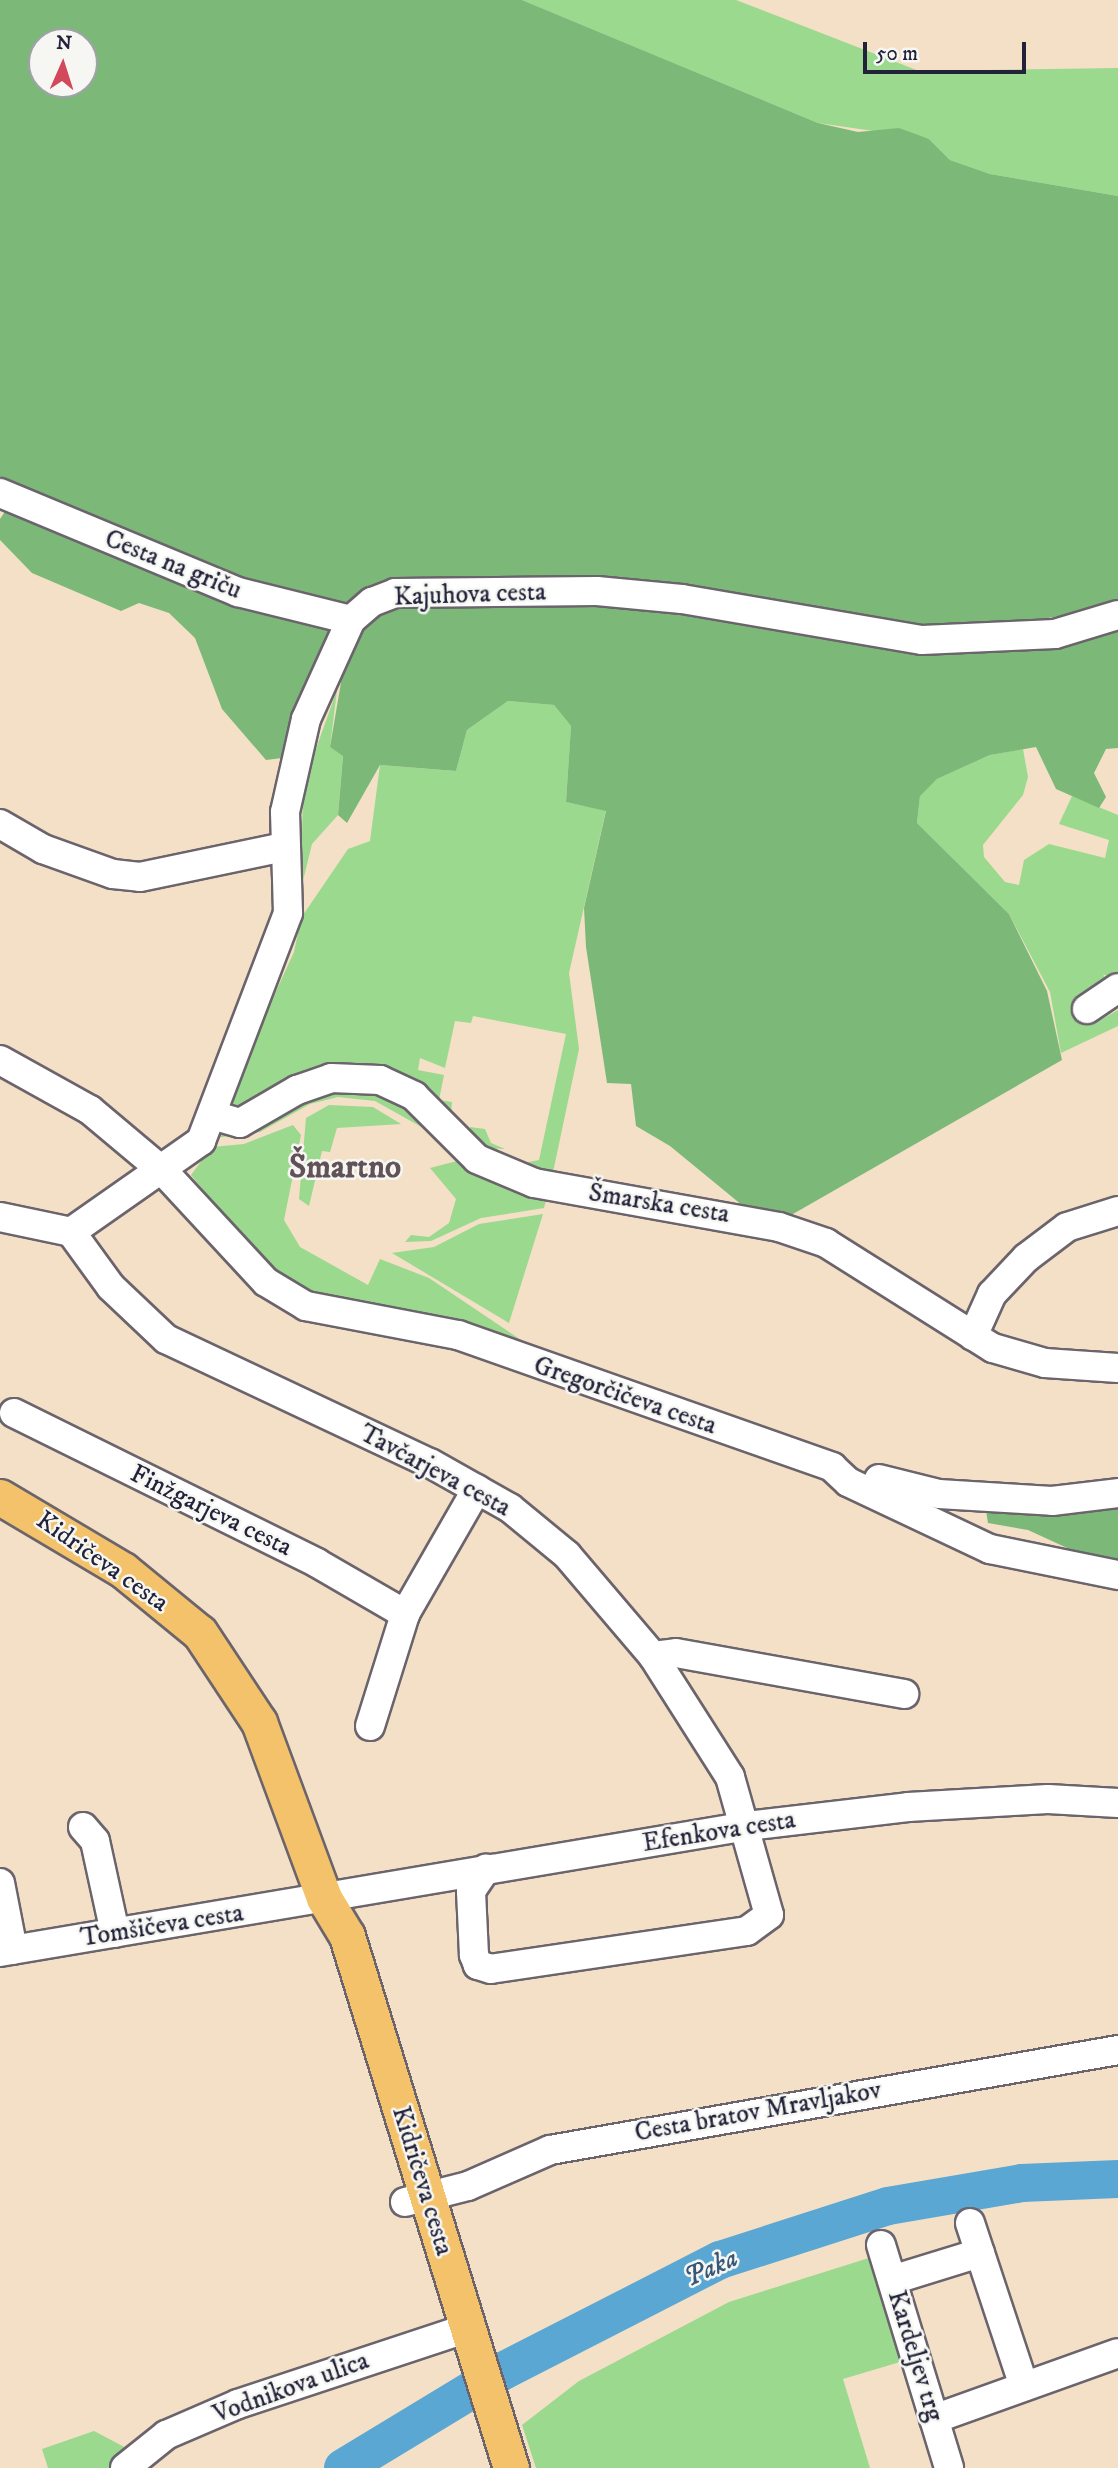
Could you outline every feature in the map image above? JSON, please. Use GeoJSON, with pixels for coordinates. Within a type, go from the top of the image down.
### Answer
{"type":"FeatureCollection","features":[{"type":"Feature","properties":{"kind":"main road","name":"Kidričeva cesta"},"geometry":{"type":"LineString","coordinates":[[0,1497],[123,1570],[200,1633],[259,1722],[324,1898],[347,1936],[416,2199],[484,2416],[511,2468]]}},
{"type":"Feature","properties":{"kind":"main road","name":"Kidričeva cesta"},"geometry":{"type":"LineString","coordinates":[[484,2416],[489,2468]]}},
{"type":"Feature","properties":{"kind":"street","name":"Cesta na griču"},"geometry":{"type":"LineString","coordinates":[[0,493],[238,592],[351,620]]}},
{"type":"Feature","properties":{"kind":"street","name":"Kajuhova cesta"},"geometry":{"type":"LineString","coordinates":[[351,620],[396,593],[597,591],[682,598],[922,640],[1055,634],[1118,615]]}},
{"type":"Feature","properties":{"kind":"street"},"geometry":{"type":"LineString","coordinates":[[0,1217],[71,1232],[192,1152],[212,1115],[279,945],[288,913],[284,847],[294,758],[351,620]]}},
{"type":"Feature","properties":{"kind":"street"},"geometry":{"type":"LineString","coordinates":[[0,824],[55,853],[140,877],[284,847]]}},
{"type":"Feature","properties":{"kind":"street"},"geometry":{"type":"LineString","coordinates":[[1087,1009],[1118,988]]}},
{"type":"Feature","properties":{"kind":"street","name":"Gregorčičeva cesta"},"geometry":{"type":"LineString","coordinates":[[0,1060],[90,1110],[164,1172],[267,1282],[306,1306],[458,1335],[832,1467],[848,1482],[990,1549],[1118,1575]]}},
{"type":"Feature","properties":{"kind":"street","name":"Šmarska cesta"},"geometry":{"type":"LineString","coordinates":[[212,1115],[240,1123],[297,1090],[331,1078],[380,1080],[414,1096],[477,1159],[534,1182],[724,1213],[826,1243],[973,1336],[1017,1357],[1118,1368]]}},
{"type":"Feature","properties":{"kind":"street"},"geometry":{"type":"LineString","coordinates":[[973,1336],[992,1294],[1026,1258],[1067,1227],[1118,1210]]}},
{"type":"Feature","properties":{"kind":"street","name":"Tavčarjeva cesta"},"geometry":{"type":"LineString","coordinates":[[71,1232],[111,1287],[166,1339],[477,1489],[568,1555],[653,1656],[730,1777],[769,1899],[763,1925],[747,1931],[491,1969],[478,1965],[474,1955],[471,1891],[486,1869]]}},
{"type":"Feature","properties":{"kind":"street","name":"Finžgarjeva cesta"},"geometry":{"type":"LineString","coordinates":[[14,1413],[317,1563],[405,1614]]}},
{"type":"Feature","properties":{"kind":"street"},"geometry":{"type":"LineString","coordinates":[[832,1467],[939,1494],[1052,1501],[1118,1493]]}},
{"type":"Feature","properties":{"kind":"street"},"geometry":{"type":"LineString","coordinates":[[370,1726],[405,1614],[477,1489]]}},
{"type":"Feature","properties":{"kind":"street"},"geometry":{"type":"LineString","coordinates":[[653,1656],[676,1653],[904,1693]]}},
{"type":"Feature","properties":{"kind":"street","name":"Efenkova cesta"},"geometry":{"type":"LineString","coordinates":[[324,1898],[747,1826],[908,1807],[1048,1799],[1118,1803]]}},
{"type":"Feature","properties":{"kind":"street"},"geometry":{"type":"LineString","coordinates":[[83,1827],[95,1840],[115,1933]]}},
{"type":"Feature","properties":{"kind":"street"},"geometry":{"type":"LineString","coordinates":[[0,1883],[6,1951]]}},
{"type":"Feature","properties":{"kind":"street","name":"Tomšičeva cesta"},"geometry":{"type":"LineString","coordinates":[[6,1951],[324,1898]]}},
{"type":"Feature","properties":{"kind":"street","name":"Cesta bratov Mravljakov"},"geometry":{"type":"LineString","coordinates":[[416,2199],[550,2150],[1118,2050]]}},
{"type":"Feature","properties":{"kind":"street"},"geometry":{"type":"LineString","coordinates":[[970,2223],[1024,2386]]}},
{"type":"Feature","properties":{"kind":"street","name":"Kardeljev trg"},"geometry":{"type":"LineString","coordinates":[[881,2245],[949,2468]]}},
{"type":"Feature","properties":{"kind":"street"},"geometry":{"type":"LineString","coordinates":[[892,2280],[980,2253]]}},
{"type":"Feature","properties":{"kind":"street","name":"Vodnikova ulica"},"geometry":{"type":"LineString","coordinates":[[125,2468],[166,2435],[239,2404],[457,2331]]}},
{"type":"Feature","properties":{"kind":"street"},"geometry":{"type":"LineString","coordinates":[[934,2419],[1118,2353]]}},
{"type":"Feature","properties":{"kind":"green space"},"geometry":{"type":"Polygon","coordinates":[[[0,0],[522,0],[818,123],[858,132],[899,128],[929,139],[950,160],[990,174],[1118,196],[1118,605],[1005,626],[905,632],[498,582],[377,585],[340,616],[282,758],[266,760],[222,709],[195,638],[169,613],[139,603],[121,611],[32,573],[0,540],[0,519],[14,498],[0,476],[0,0]]]}},
{"type":"Feature","properties":{"kind":"green space"},"geometry":{"type":"Polygon","coordinates":[[[522,0],[736,0],[919,71],[1118,68],[1118,196],[990,174],[950,160],[929,139],[818,123],[522,0]]]}},
{"type":"Feature","properties":{"kind":"green space"},"geometry":{"type":"Polygon","coordinates":[[[598,601],[724,617],[897,650],[980,652],[1118,622],[1118,748],[1106,749],[1094,773],[1106,797],[1099,808],[1056,789],[1036,747],[990,755],[937,779],[920,796],[917,823],[1009,914],[1047,991],[1062,1060],[786,1218],[748,1210],[670,1146],[636,1126],[631,1084],[607,1083],[586,947],[584,908],[606,811],[566,802],[571,726],[554,705],[508,701],[467,730],[456,771],[380,765],[347,823],[338,815],[343,756],[330,747],[345,659],[377,607],[598,601]]]}},
{"type":"Feature","properties":{"kind":"green space"},"geometry":{"type":"Polygon","coordinates":[[[337,690],[330,747],[343,755],[338,815],[312,844],[301,889],[303,785],[337,690]]]}},
{"type":"Feature","properties":{"kind":"green space"},"geometry":{"type":"Polygon","coordinates":[[[508,701],[554,705],[571,726],[566,802],[606,810],[569,973],[579,1049],[552,1177],[523,1163],[539,1160],[566,1034],[473,1016],[471,1023],[455,1021],[445,1068],[420,1058],[418,1070],[444,1075],[439,1100],[452,1102],[451,1114],[383,1072],[235,1109],[229,1099],[233,1085],[294,952],[301,918],[348,849],[370,841],[380,765],[456,771],[467,730],[508,701]]]}},
{"type":"Feature","properties":{"kind":"green space"},"geometry":{"type":"Polygon","coordinates":[[[1023,749],[1028,777],[1023,795],[983,845],[984,857],[1005,882],[1019,885],[1024,860],[1049,844],[1105,858],[1109,840],[1059,824],[1072,796],[1118,815],[1118,982],[1103,974],[1110,986],[1080,1005],[1092,1025],[1118,1010],[1118,1026],[1061,1053],[1050,992],[1009,914],[917,823],[920,795],[937,779],[990,755],[1023,749]]]}},
{"type":"Feature","properties":{"kind":"green space"},"geometry":{"type":"Polygon","coordinates":[[[366,1089],[401,1103],[434,1134],[375,1101],[338,1097],[310,1104],[260,1132],[215,1138],[320,1091],[366,1089]]]}},
{"type":"Feature","properties":{"kind":"green space"},"geometry":{"type":"Polygon","coordinates":[[[329,1105],[373,1107],[401,1124],[337,1128],[330,1152],[322,1151],[309,1206],[299,1199],[306,1118],[329,1105]]]}},
{"type":"Feature","properties":{"kind":"green space"},"geometry":{"type":"Polygon","coordinates":[[[293,1125],[301,1135],[284,1220],[300,1247],[368,1285],[380,1259],[429,1278],[536,1350],[355,1313],[277,1281],[191,1175],[212,1147],[244,1144],[293,1125]]]}},
{"type":"Feature","properties":{"kind":"green space"},"geometry":{"type":"Polygon","coordinates":[[[470,1127],[485,1129],[491,1143],[505,1149],[486,1148],[470,1137],[470,1127]]]}},
{"type":"Feature","properties":{"kind":"green space"},"geometry":{"type":"Polygon","coordinates":[[[457,1161],[547,1196],[544,1208],[481,1218],[431,1241],[405,1242],[411,1235],[429,1237],[449,1223],[456,1199],[430,1168],[457,1161]]]}},
{"type":"Feature","properties":{"kind":"green space"},"geometry":{"type":"Polygon","coordinates":[[[543,1214],[509,1323],[392,1253],[434,1247],[479,1224],[543,1214]]]}},
{"type":"Feature","properties":{"kind":"green space"},"geometry":{"type":"Polygon","coordinates":[[[1118,1497],[1118,1560],[1089,1558],[1028,1530],[988,1523],[986,1511],[1118,1497]]]}},
{"type":"Feature","properties":{"kind":"green space"},"geometry":{"type":"Polygon","coordinates":[[[872,2257],[907,2377],[900,2362],[843,2379],[870,2468],[536,2468],[522,2425],[579,2381],[729,2302],[872,2257]]]}},
{"type":"Feature","properties":{"kind":"green space"},"geometry":{"type":"Polygon","coordinates":[[[94,2431],[130,2450],[111,2468],[48,2468],[42,2449],[94,2431]]]}},
{"type":"Feature","properties":{"kind":"waterway","name":"Paka"},"geometry":{"type":"LineString","coordinates":[[343,2468],[505,2370],[720,2260],[888,2206],[1022,2183],[1118,2179]]}},
{"type":"Feature","properties":{"kind":"district","name":"Šmartno"},"geometry":{"type":"Point","coordinates":[345,1168]}}]}
